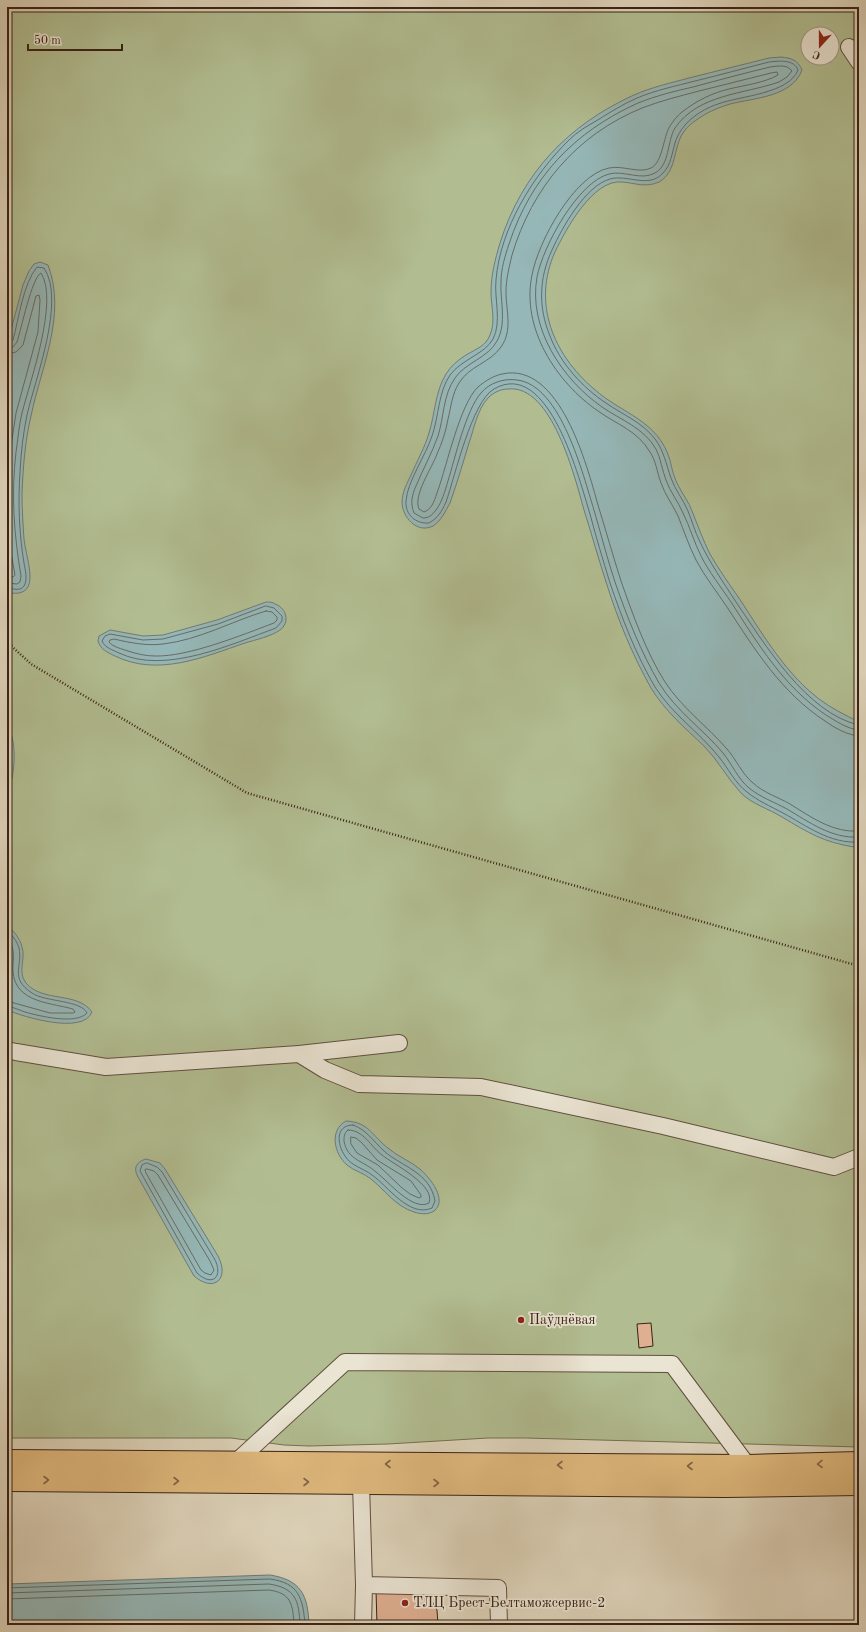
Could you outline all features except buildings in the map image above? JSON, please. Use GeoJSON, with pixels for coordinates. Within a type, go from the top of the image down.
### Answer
{"type":"FeatureCollection","features":[{"type":"Feature","properties":{"kind":"highway"},"geometry":{"type":"LineString","coordinates":[[7,1461],[748,1466],[859,1463]]}},
{"type":"Feature","properties":{"kind":"highway"},"geometry":{"type":"LineString","coordinates":[[7,1480],[716,1486],[859,1484]]}},
{"type":"Feature","properties":{"kind":"lane"},"geometry":{"type":"LineString","coordinates":[[849,47],[859,62]]}},
{"type":"Feature","properties":{"kind":"lane"},"geometry":{"type":"LineString","coordinates":[[7,1050],[106,1067],[299,1054],[398,1042]]}},
{"type":"Feature","properties":{"kind":"lane"},"geometry":{"type":"LineString","coordinates":[[299,1054],[326,1070],[359,1084],[481,1087],[663,1126],[834,1167],[859,1157]]}},
{"type":"Feature","properties":{"kind":"lane"},"geometry":{"type":"LineString","coordinates":[[235,1463],[345,1362],[672,1364],[748,1466]]}},
{"type":"Feature","properties":{"kind":"lane"},"geometry":{"type":"LineString","coordinates":[[361,1482],[364,1585],[363,1625]]}},
{"type":"Feature","properties":{"kind":"lane"},"geometry":{"type":"LineString","coordinates":[[364,1585],[498,1588],[498,1625]]}},
{"type":"Feature","properties":{"kind":"path"},"geometry":{"type":"LineString","coordinates":[[7,642],[31,664],[247,793],[859,966]]}},
{"type":"Feature","properties":{"kind":"green space"},"geometry":{"type":"Polygon","coordinates":[[[7,7],[859,7],[859,1447],[525,1438],[488,1438],[388,1444],[309,1446],[284,1445],[231,1438],[7,1438],[7,7]]]}},
{"type":"Feature","properties":{"kind":"water"},"geometry":{"type":"Polygon","coordinates":[[[781,57],[794,60],[802,70],[797,79],[790,86],[761,98],[720,107],[695,121],[683,133],[672,166],[665,178],[659,182],[650,185],[622,182],[611,183],[601,188],[591,197],[573,219],[555,252],[548,271],[546,309],[550,326],[567,360],[594,389],[648,427],[664,446],[676,480],[691,508],[710,554],[776,653],[796,678],[819,699],[859,722],[859,846],[854,847],[825,840],[816,836],[745,797],[709,751],[676,719],[651,688],[626,638],[616,611],[601,567],[568,456],[549,417],[537,401],[524,391],[508,389],[502,390],[492,394],[484,403],[476,420],[450,503],[443,516],[436,524],[427,528],[416,526],[405,513],[402,502],[405,488],[423,449],[431,426],[437,396],[442,381],[450,368],[457,361],[483,345],[490,335],[493,324],[491,292],[492,280],[500,243],[509,218],[521,195],[535,173],[550,154],[588,121],[610,107],[641,92],[655,87],[769,58],[781,57]]]}},
{"type":"Feature","properties":{"kind":"water"},"geometry":{"type":"Polygon","coordinates":[[[40,262],[48,265],[53,284],[55,303],[54,322],[29,425],[24,464],[22,494],[24,539],[30,571],[30,583],[24,591],[15,593],[7,591],[7,345],[23,285],[34,264],[40,262]]]}},
{"type":"Feature","properties":{"kind":"water"},"geometry":{"type":"Polygon","coordinates":[[[266,602],[272,602],[279,606],[286,616],[285,624],[280,630],[263,638],[181,663],[148,665],[131,662],[107,652],[101,647],[98,641],[99,636],[110,630],[143,636],[163,635],[217,620],[266,602]]]}},
{"type":"Feature","properties":{"kind":"water"},"geometry":{"type":"Polygon","coordinates":[[[7,723],[13,740],[14,760],[12,779],[7,796],[7,723]]]}},
{"type":"Feature","properties":{"kind":"water"},"geometry":{"type":"Polygon","coordinates":[[[7,924],[21,944],[23,952],[22,974],[26,983],[41,993],[78,1001],[92,1012],[86,1019],[66,1023],[52,1022],[39,1020],[7,1010],[7,924]]]}},
{"type":"Feature","properties":{"kind":"water"},"geometry":{"type":"Polygon","coordinates":[[[346,1121],[360,1124],[370,1130],[392,1151],[413,1164],[425,1174],[433,1184],[438,1195],[438,1206],[434,1211],[427,1214],[421,1214],[401,1206],[376,1183],[347,1165],[339,1155],[335,1142],[337,1130],[346,1121]]]}},
{"type":"Feature","properties":{"kind":"water"},"geometry":{"type":"Polygon","coordinates":[[[146,1159],[160,1163],[165,1169],[218,1256],[222,1271],[221,1277],[218,1281],[208,1283],[201,1281],[194,1276],[136,1174],[136,1166],[146,1159]]]}},
{"type":"Feature","properties":{"kind":"water"},"geometry":{"type":"Polygon","coordinates":[[[270,1575],[281,1577],[289,1581],[296,1585],[301,1591],[307,1605],[309,1625],[7,1625],[7,1584],[270,1575]]]}},
{"type":"Feature","properties":{"kind":"place","name":"Паўднёвая"},"geometry":{"type":"Point","coordinates":[521,1320]}},
{"type":"Feature","properties":{"kind":"place","name":"ТЛЦ Брест-Белтаможсервис-2"},"geometry":{"type":"Point","coordinates":[405,1603]}}]}
